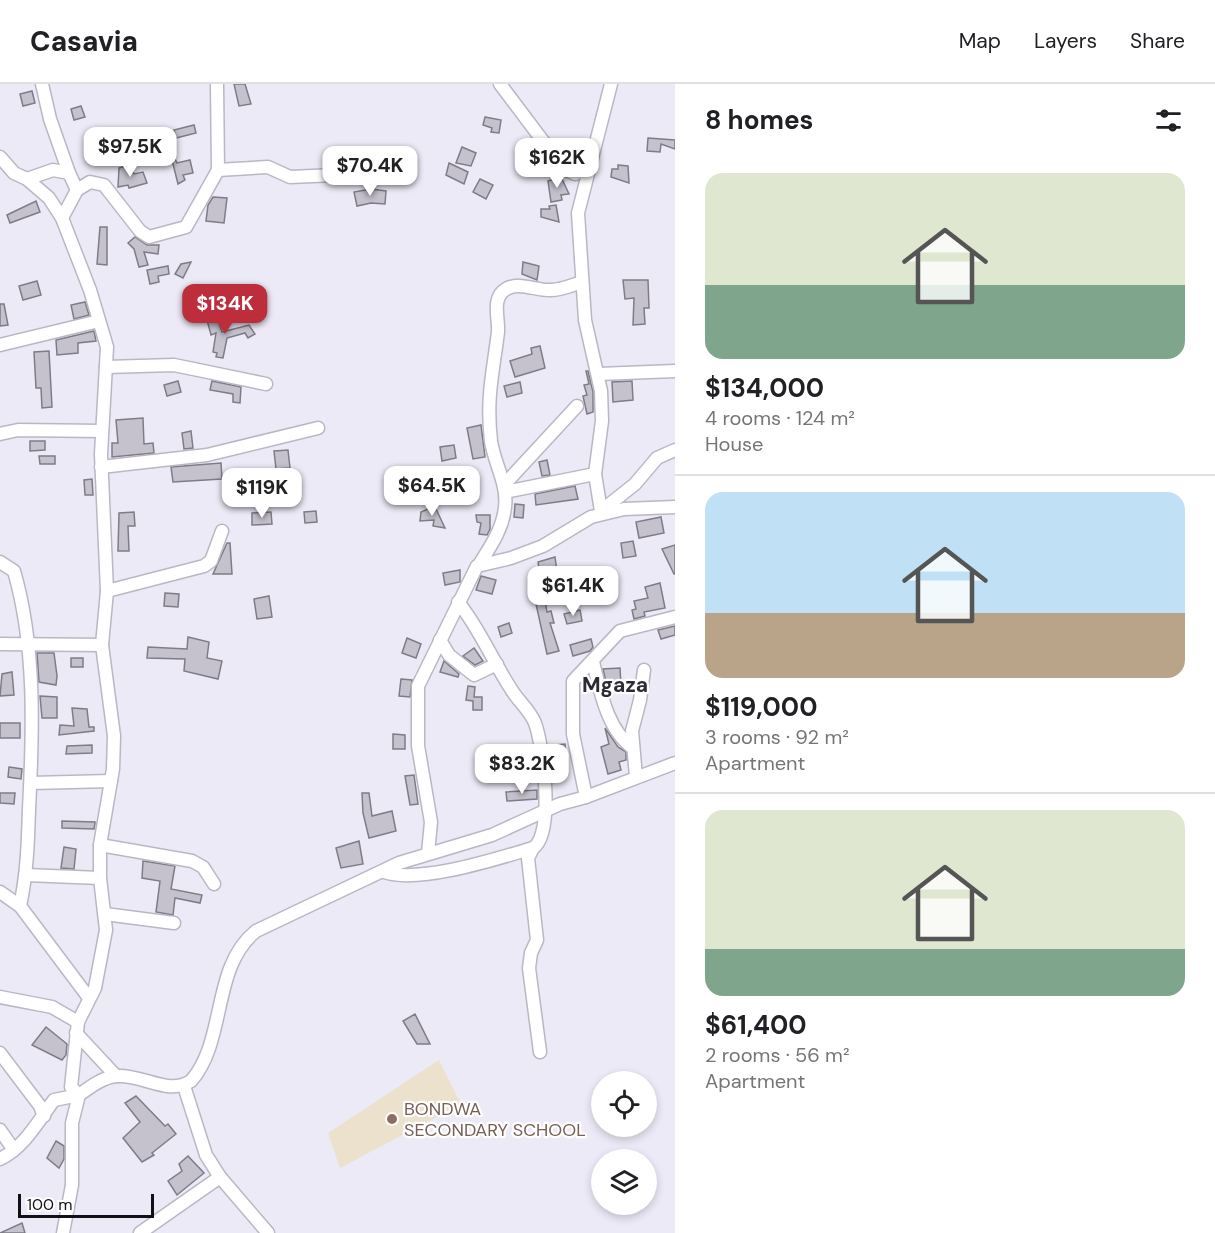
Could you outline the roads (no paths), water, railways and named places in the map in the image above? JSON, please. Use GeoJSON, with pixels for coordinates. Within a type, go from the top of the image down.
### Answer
{"type":"FeatureCollection","features":[{"type":"Feature","properties":{"kind":"street"},"geometry":{"type":"LineString","coordinates":[[42,84],[50,119],[77,190]]}},
{"type":"Feature","properties":{"kind":"street"},"geometry":{"type":"LineString","coordinates":[[62,218],[77,190],[90,182],[104,185],[140,231],[154,238],[186,227],[218,170],[217,84]]}},
{"type":"Feature","properties":{"kind":"street"},"geometry":{"type":"LineString","coordinates":[[500,84],[564,169],[575,174],[590,165]]}},
{"type":"Feature","properties":{"kind":"street"},"geometry":{"type":"LineString","coordinates":[[596,514],[595,474],[602,408],[599,374],[587,334],[578,213],[610,84]]}},
{"type":"Feature","properties":{"kind":"street"},"geometry":{"type":"LineString","coordinates":[[0,157],[14,173],[27,179],[49,198],[62,218],[107,348],[101,467],[107,591],[102,645],[114,736],[111,781],[100,845],[100,878],[106,930],[95,988],[77,1028],[71,1087],[79,1095]]}},
{"type":"Feature","properties":{"kind":"street"},"geometry":{"type":"LineString","coordinates":[[218,170],[268,167],[290,177],[358,174]]}},
{"type":"Feature","properties":{"kind":"street"},"geometry":{"type":"LineString","coordinates":[[27,179],[53,170],[69,173]]}},
{"type":"Feature","properties":{"kind":"street"},"geometry":{"type":"LineString","coordinates":[[428,853],[431,822],[417,740],[418,686],[458,602],[501,524],[504,488],[494,457],[489,420],[489,384],[497,334],[498,299],[503,292],[513,287],[549,291],[582,282]]}},
{"type":"Feature","properties":{"kind":"street"},"geometry":{"type":"LineString","coordinates":[[0,345],[99,321]]}},
{"type":"Feature","properties":{"kind":"street"},"geometry":{"type":"LineString","coordinates":[[106,367],[174,365],[266,384]]}},
{"type":"Feature","properties":{"kind":"street"},"geometry":{"type":"LineString","coordinates":[[599,374],[675,371]]}},
{"type":"Feature","properties":{"kind":"street"},"geometry":{"type":"LineString","coordinates":[[504,488],[520,464],[577,406]]}},
{"type":"Feature","properties":{"kind":"street"},"geometry":{"type":"LineString","coordinates":[[101,467],[207,455],[318,428]]}},
{"type":"Feature","properties":{"kind":"street"},"geometry":{"type":"LineString","coordinates":[[0,434],[18,430],[102,431]]}},
{"type":"Feature","properties":{"kind":"street"},"geometry":{"type":"LineString","coordinates":[[479,565],[511,558],[543,546],[596,514],[635,484],[657,458],[675,450]]}},
{"type":"Feature","properties":{"kind":"street"},"geometry":{"type":"LineString","coordinates":[[504,488],[595,474]]}},
{"type":"Feature","properties":{"kind":"street"},"geometry":{"type":"LineString","coordinates":[[596,514],[624,509],[675,507]]}},
{"type":"Feature","properties":{"kind":"street"},"geometry":{"type":"LineString","coordinates":[[107,591],[204,566],[211,561],[222,531]]}},
{"type":"Feature","properties":{"kind":"street"},"geometry":{"type":"LineString","coordinates":[[0,562],[14,571],[29,645],[31,783],[26,875],[20,906]]}},
{"type":"Feature","properties":{"kind":"street"},"geometry":{"type":"LineString","coordinates":[[458,602],[479,630],[510,688],[536,724],[546,794],[539,841],[532,848],[528,858],[537,940],[531,953],[529,968],[540,1052]]}},
{"type":"Feature","properties":{"kind":"street"},"geometry":{"type":"LineString","coordinates":[[586,797],[573,734],[572,683],[623,630],[675,617]]}},
{"type":"Feature","properties":{"kind":"street"},"geometry":{"type":"LineString","coordinates":[[440,640],[449,655],[474,675],[497,664]]}},
{"type":"Feature","properties":{"kind":"street"},"geometry":{"type":"LineString","coordinates":[[0,644],[102,645]]}},
{"type":"Feature","properties":{"kind":"street"},"geometry":{"type":"LineString","coordinates":[[593,662],[609,713],[623,739],[633,748]]}},
{"type":"Feature","properties":{"kind":"street"},"geometry":{"type":"LineString","coordinates":[[636,777],[632,731],[640,700],[644,670]]}},
{"type":"Feature","properties":{"kind":"street"},"geometry":{"type":"LineString","coordinates":[[0,1159],[14,1150],[44,1116],[54,1100],[79,1095],[116,1076],[135,1077],[173,1088],[184,1086],[195,1077],[206,1053],[231,970],[248,938],[268,924],[428,853],[492,835],[560,804],[586,797],[675,763]]}},
{"type":"Feature","properties":{"kind":"street"},"geometry":{"type":"LineString","coordinates":[[31,783],[111,781]]}},
{"type":"Feature","properties":{"kind":"street"},"geometry":{"type":"LineString","coordinates":[[100,845],[192,861],[202,867],[214,884]]}},
{"type":"Feature","properties":{"kind":"street"},"geometry":{"type":"LineString","coordinates":[[384,872],[399,875],[424,874],[532,848]]}},
{"type":"Feature","properties":{"kind":"street"},"geometry":{"type":"LineString","coordinates":[[26,875],[100,878]]}},
{"type":"Feature","properties":{"kind":"street"},"geometry":{"type":"LineString","coordinates":[[0,892],[20,906],[89,998]]}},
{"type":"Feature","properties":{"kind":"street"},"geometry":{"type":"LineString","coordinates":[[105,914],[174,923]]}},
{"type":"Feature","properties":{"kind":"street"},"geometry":{"type":"LineString","coordinates":[[0,997],[52,1007],[77,1028],[116,1076]]}},
{"type":"Feature","properties":{"kind":"street"},"geometry":{"type":"LineString","coordinates":[[0,1053],[40,1106],[44,1116]]}},
{"type":"Feature","properties":{"kind":"street"},"geometry":{"type":"LineString","coordinates":[[184,1086],[201,1144],[220,1177],[268,1233]]}},
{"type":"Feature","properties":{"kind":"street"},"geometry":{"type":"LineString","coordinates":[[63,1233],[72,1185],[72,1123],[79,1095]]}},
{"type":"Feature","properties":{"kind":"street"},"geometry":{"type":"LineString","coordinates":[[0,1130],[14,1150]]}},
{"type":"Feature","properties":{"kind":"street"},"geometry":{"type":"LineString","coordinates":[[140,1233],[220,1177]]}},
{"type":"Feature","properties":{"kind":"place","name":"BONDWA SECONDARY SCHOOL"},"geometry":{"type":"Point","coordinates":[392,1119]}},
{"type":"Feature","properties":{"kind":"district","name":"Mgaza"},"geometry":{"type":"Point","coordinates":[615,685]}}]}
